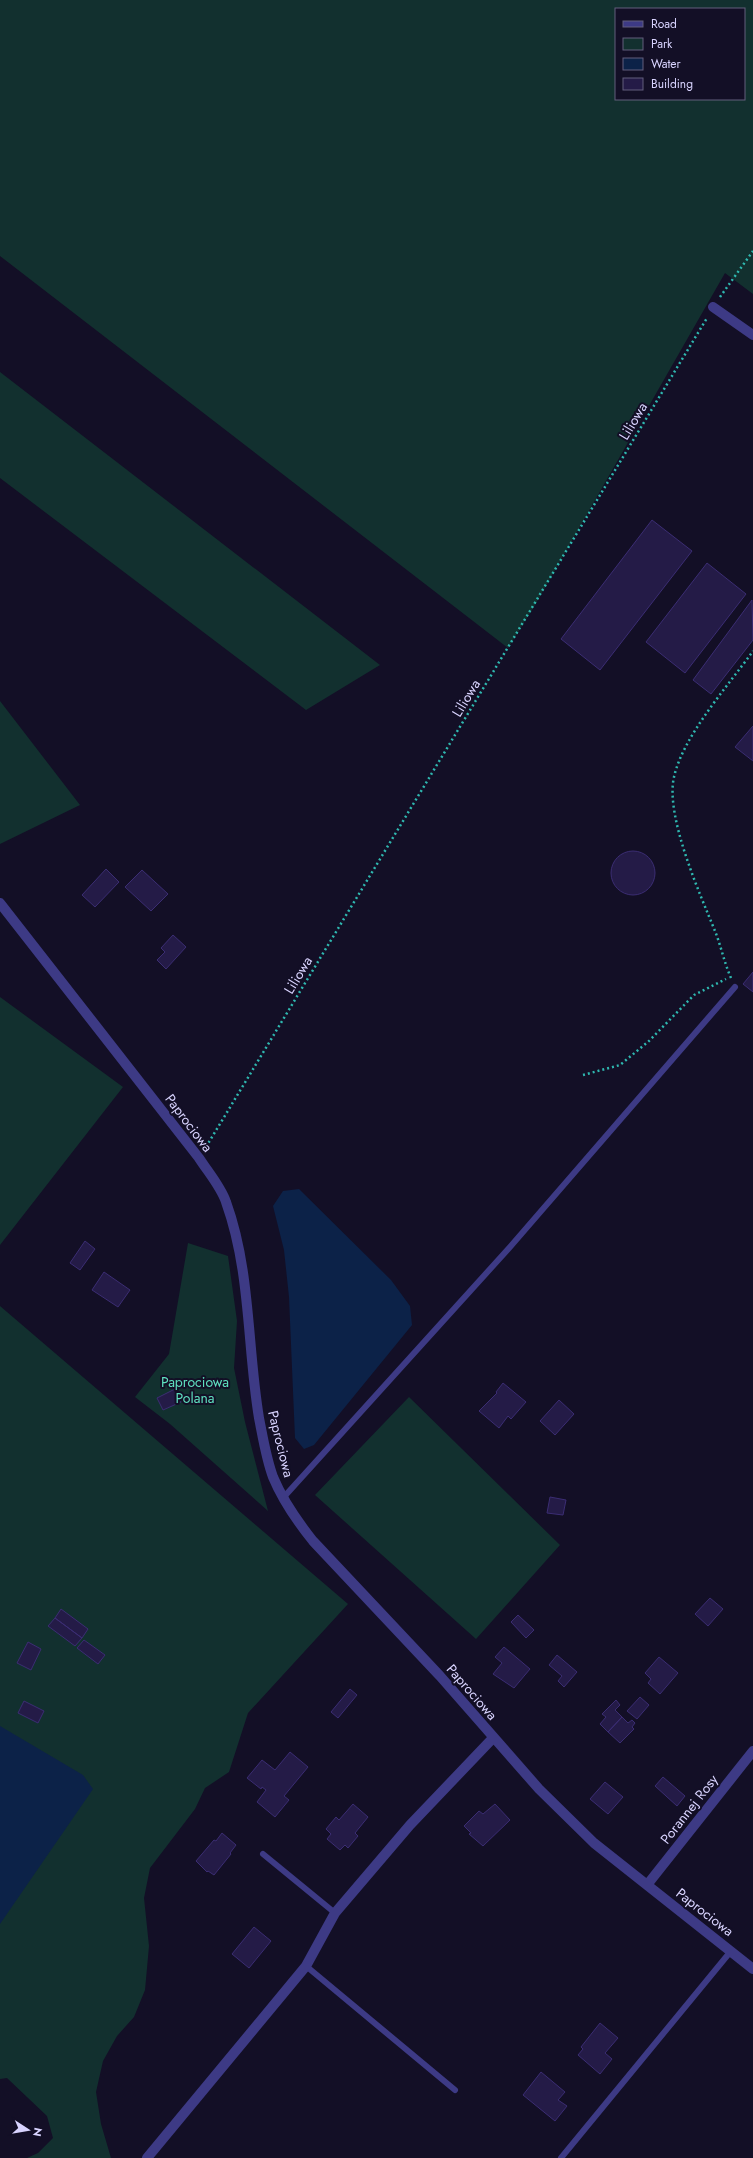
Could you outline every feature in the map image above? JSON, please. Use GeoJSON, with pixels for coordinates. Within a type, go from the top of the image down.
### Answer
{"type":"FeatureCollection","features":[{"type":"Feature","properties":{"kind":"street"},"geometry":{"type":"LineString","coordinates":[[713,307],[753,335]]}},
{"type":"Feature","properties":{"kind":"street","name":"Paprociowa"},"geometry":{"type":"LineString","coordinates":[[0,903],[199,1158],[226,1200],[241,1254],[259,1417],[264,1444],[273,1476],[283,1498],[313,1541],[440,1676],[493,1738],[540,1789],[594,1843],[753,1969]]}},
{"type":"Feature","properties":{"kind":"street"},"geometry":{"type":"LineString","coordinates":[[147,2158],[306,1966],[335,1913],[410,1825],[493,1738]]}},
{"type":"Feature","properties":{"kind":"street","name":"Porannej Rosy"},"geometry":{"type":"LineString","coordinates":[[647,1885],[753,1751]]}},
{"type":"Feature","properties":{"kind":"lane"},"geometry":{"type":"LineString","coordinates":[[283,1498],[510,1246],[735,986]]}},
{"type":"Feature","properties":{"kind":"lane"},"geometry":{"type":"LineString","coordinates":[[263,1854],[335,1913]]}},
{"type":"Feature","properties":{"kind":"lane"},"geometry":{"type":"LineString","coordinates":[[561,2158],[731,1951]]}},
{"type":"Feature","properties":{"kind":"lane"},"geometry":{"type":"LineString","coordinates":[[306,1966],[455,2090]]}},
{"type":"Feature","properties":{"kind":"path","name":"Liliowa"},"geometry":{"type":"LineString","coordinates":[[199,1158],[713,307],[753,251]]}},
{"type":"Feature","properties":{"kind":"path"},"geometry":{"type":"LineString","coordinates":[[735,986],[730,977],[716,933],[696,887],[684,847],[674,807],[674,778],[685,747],[753,651]]}},
{"type":"Feature","properties":{"kind":"path"},"geometry":{"type":"LineString","coordinates":[[583,1075],[620,1065],[649,1041],[694,995],[730,977]]}},
{"type":"Feature","properties":{"kind":"green space"},"geometry":{"type":"Polygon","coordinates":[[[0,0],[753,0],[753,294],[725,273],[535,605],[508,648],[0,256],[0,0]]]}},
{"type":"Feature","properties":{"kind":"green space"},"geometry":{"type":"Polygon","coordinates":[[[0,372],[380,665],[306,710],[0,478],[0,372]]]}},
{"type":"Feature","properties":{"kind":"green space"},"geometry":{"type":"Polygon","coordinates":[[[0,701],[80,805],[0,844],[0,701]]]}},
{"type":"Feature","properties":{"kind":"green space"},"geometry":{"type":"Polygon","coordinates":[[[0,997],[123,1087],[0,1245],[0,997]]]}},
{"type":"Feature","properties":{"kind":"green space","name":"Paprociowa Polana"},"geometry":{"type":"Polygon","coordinates":[[[188,1243],[228,1256],[237,1321],[234,1368],[245,1422],[268,1511],[170,1424],[135,1397],[169,1354],[188,1243]]]}},
{"type":"Feature","properties":{"kind":"green space"},"geometry":{"type":"Polygon","coordinates":[[[0,1306],[348,1604],[248,1713],[229,1772],[205,1788],[195,1809],[150,1868],[144,1898],[149,1946],[145,1990],[134,2017],[117,2036],[103,2061],[96,2092],[101,2124],[111,2158],[27,2158],[38,2153],[53,2138],[47,2116],[7,2078],[0,2079],[0,1306]]]}},
{"type":"Feature","properties":{"kind":"green space"},"geometry":{"type":"Polygon","coordinates":[[[409,1397],[560,1545],[476,1639],[315,1495],[409,1397]]]}},
{"type":"Feature","properties":{"kind":"water"},"geometry":{"type":"Polygon","coordinates":[[[299,1189],[391,1280],[410,1306],[412,1325],[314,1445],[304,1449],[295,1438],[289,1297],[284,1250],[273,1206],[283,1191],[299,1189]]]}},
{"type":"Feature","properties":{"kind":"water"},"geometry":{"type":"Polygon","coordinates":[[[0,1726],[83,1775],[93,1789],[0,1924],[0,1726]]]}},
{"type":"Feature","properties":{"kind":"building"},"geometry":{"type":"Polygon","coordinates":[[[652,520],[692,551],[600,670],[561,639],[652,520]]]}},
{"type":"Feature","properties":{"kind":"building"},"geometry":{"type":"Polygon","coordinates":[[[707,563],[746,594],[685,673],[646,642],[707,563]]]}},
{"type":"Feature","properties":{"kind":"building"},"geometry":{"type":"Polygon","coordinates":[[[752,600],[753,640],[711,694],[693,680],[752,600]]]}},
{"type":"Feature","properties":{"kind":"building"},"geometry":{"type":"Polygon","coordinates":[[[753,726],[753,761],[735,747],[753,726]]]}},
{"type":"Feature","properties":{"kind":"building"},"geometry":{"type":"Polygon","coordinates":[[[629,851],[637,851],[642,852],[649,857],[654,864],[654,882],[649,889],[642,894],[629,895],[621,892],[614,885],[611,877],[611,869],[614,861],[621,854],[629,851]]]}},
{"type":"Feature","properties":{"kind":"building"},"geometry":{"type":"Polygon","coordinates":[[[106,869],[119,882],[95,907],[82,895],[106,869]]]}},
{"type":"Feature","properties":{"kind":"building"},"geometry":{"type":"Polygon","coordinates":[[[142,870],[168,894],[151,911],[125,887],[142,870]]]}},
{"type":"Feature","properties":{"kind":"building"},"geometry":{"type":"Polygon","coordinates":[[[173,935],[186,947],[166,969],[157,960],[165,952],[161,948],[173,935]]]}},
{"type":"Feature","properties":{"kind":"building"},"geometry":{"type":"Polygon","coordinates":[[[753,972],[753,992],[743,984],[753,972]]]}},
{"type":"Feature","properties":{"kind":"building"},"geometry":{"type":"Polygon","coordinates":[[[85,1241],[95,1249],[80,1270],[70,1263],[85,1241]]]}},
{"type":"Feature","properties":{"kind":"building"},"geometry":{"type":"Polygon","coordinates":[[[104,1272],[130,1290],[118,1307],[92,1290],[104,1272]]]}},
{"type":"Feature","properties":{"kind":"building"},"geometry":{"type":"Polygon","coordinates":[[[503,1383],[526,1402],[511,1419],[508,1416],[499,1428],[479,1411],[497,1393],[496,1392],[503,1383]]]}},
{"type":"Feature","properties":{"kind":"building"},"geometry":{"type":"Polygon","coordinates":[[[175,1389],[181,1402],[163,1410],[157,1398],[175,1389]]]}},
{"type":"Feature","properties":{"kind":"building"},"geometry":{"type":"Polygon","coordinates":[[[559,1400],[574,1414],[555,1435],[540,1421],[559,1400]]]}},
{"type":"Feature","properties":{"kind":"building"},"geometry":{"type":"Polygon","coordinates":[[[550,1497],[566,1500],[563,1515],[547,1513],[550,1497]]]}},
{"type":"Feature","properties":{"kind":"building"},"geometry":{"type":"Polygon","coordinates":[[[710,1598],[723,1609],[708,1626],[695,1614],[710,1598]]]}},
{"type":"Feature","properties":{"kind":"building"},"geometry":{"type":"Polygon","coordinates":[[[61,1609],[88,1629],[82,1638],[55,1618],[61,1609]]]}},
{"type":"Feature","properties":{"kind":"building"},"geometry":{"type":"Polygon","coordinates":[[[518,1615],[534,1630],[526,1638],[511,1622],[518,1615]]]}},
{"type":"Feature","properties":{"kind":"building"},"geometry":{"type":"Polygon","coordinates":[[[55,1618],[82,1638],[75,1646],[48,1626],[55,1618]]]}},
{"type":"Feature","properties":{"kind":"building"},"geometry":{"type":"Polygon","coordinates":[[[84,1640],[105,1655],[98,1664],[77,1648],[84,1640]]]}},
{"type":"Feature","properties":{"kind":"building"},"geometry":{"type":"Polygon","coordinates":[[[28,1642],[41,1649],[31,1670],[17,1663],[28,1642]]]}},
{"type":"Feature","properties":{"kind":"building"},"geometry":{"type":"Polygon","coordinates":[[[504,1647],[530,1669],[514,1688],[493,1674],[502,1663],[495,1657],[504,1647]]]}},
{"type":"Feature","properties":{"kind":"building"},"geometry":{"type":"Polygon","coordinates":[[[557,1655],[577,1672],[564,1687],[558,1681],[562,1676],[549,1665],[557,1655]]]}},
{"type":"Feature","properties":{"kind":"building"},"geometry":{"type":"Polygon","coordinates":[[[659,1657],[678,1673],[660,1694],[648,1683],[651,1679],[645,1673],[659,1657]]]}},
{"type":"Feature","properties":{"kind":"building"},"geometry":{"type":"Polygon","coordinates":[[[350,1689],[357,1695],[338,1718],[331,1712],[350,1689]]]}},
{"type":"Feature","properties":{"kind":"building"},"geometry":{"type":"Polygon","coordinates":[[[640,1697],[649,1705],[637,1719],[627,1711],[640,1697]]]}},
{"type":"Feature","properties":{"kind":"building"},"geometry":{"type":"Polygon","coordinates":[[[616,1700],[620,1705],[615,1710],[622,1717],[608,1732],[600,1724],[606,1717],[602,1714],[616,1700]]]}},
{"type":"Feature","properties":{"kind":"building"},"geometry":{"type":"Polygon","coordinates":[[[24,1701],[44,1711],[38,1723],[18,1713],[24,1701]]]}},
{"type":"Feature","properties":{"kind":"building"},"geometry":{"type":"Polygon","coordinates":[[[622,1717],[628,1723],[632,1720],[635,1723],[632,1727],[634,1729],[620,1743],[608,1732],[622,1717]]]}},
{"type":"Feature","properties":{"kind":"building"},"geometry":{"type":"Polygon","coordinates":[[[290,1752],[308,1767],[284,1796],[289,1800],[275,1817],[257,1802],[266,1790],[262,1787],[261,1789],[247,1778],[262,1760],[275,1770],[290,1752]]]}},
{"type":"Feature","properties":{"kind":"building"},"geometry":{"type":"Polygon","coordinates":[[[663,1777],[685,1796],[677,1806],[655,1786],[663,1777]]]}},
{"type":"Feature","properties":{"kind":"building"},"geometry":{"type":"Polygon","coordinates":[[[605,1782],[623,1797],[608,1814],[590,1799],[605,1782]]]}},
{"type":"Feature","properties":{"kind":"building"},"geometry":{"type":"Polygon","coordinates":[[[353,1804],[368,1817],[355,1833],[358,1836],[348,1848],[345,1845],[340,1850],[327,1839],[331,1834],[326,1829],[336,1817],[339,1820],[353,1804]]]}},
{"type":"Feature","properties":{"kind":"building"},"geometry":{"type":"Polygon","coordinates":[[[495,1804],[510,1820],[483,1846],[469,1834],[471,1833],[464,1826],[479,1811],[483,1814],[495,1804]]]}},
{"type":"Feature","properties":{"kind":"building"},"geometry":{"type":"Polygon","coordinates":[[[222,1833],[236,1845],[230,1853],[231,1854],[214,1875],[208,1871],[207,1872],[196,1861],[222,1833]]]}},
{"type":"Feature","properties":{"kind":"building"},"geometry":{"type":"Polygon","coordinates":[[[254,1927],[271,1941],[249,1968],[232,1954],[254,1927]]]}},
{"type":"Feature","properties":{"kind":"building"},"geometry":{"type":"Polygon","coordinates":[[[600,2023],[618,2038],[605,2053],[612,2059],[600,2074],[578,2055],[583,2049],[581,2047],[600,2023]]]}},
{"type":"Feature","properties":{"kind":"building"},"geometry":{"type":"Polygon","coordinates":[[[541,2072],[565,2092],[558,2100],[567,2106],[555,2121],[523,2095],[541,2072]]]}}]}
